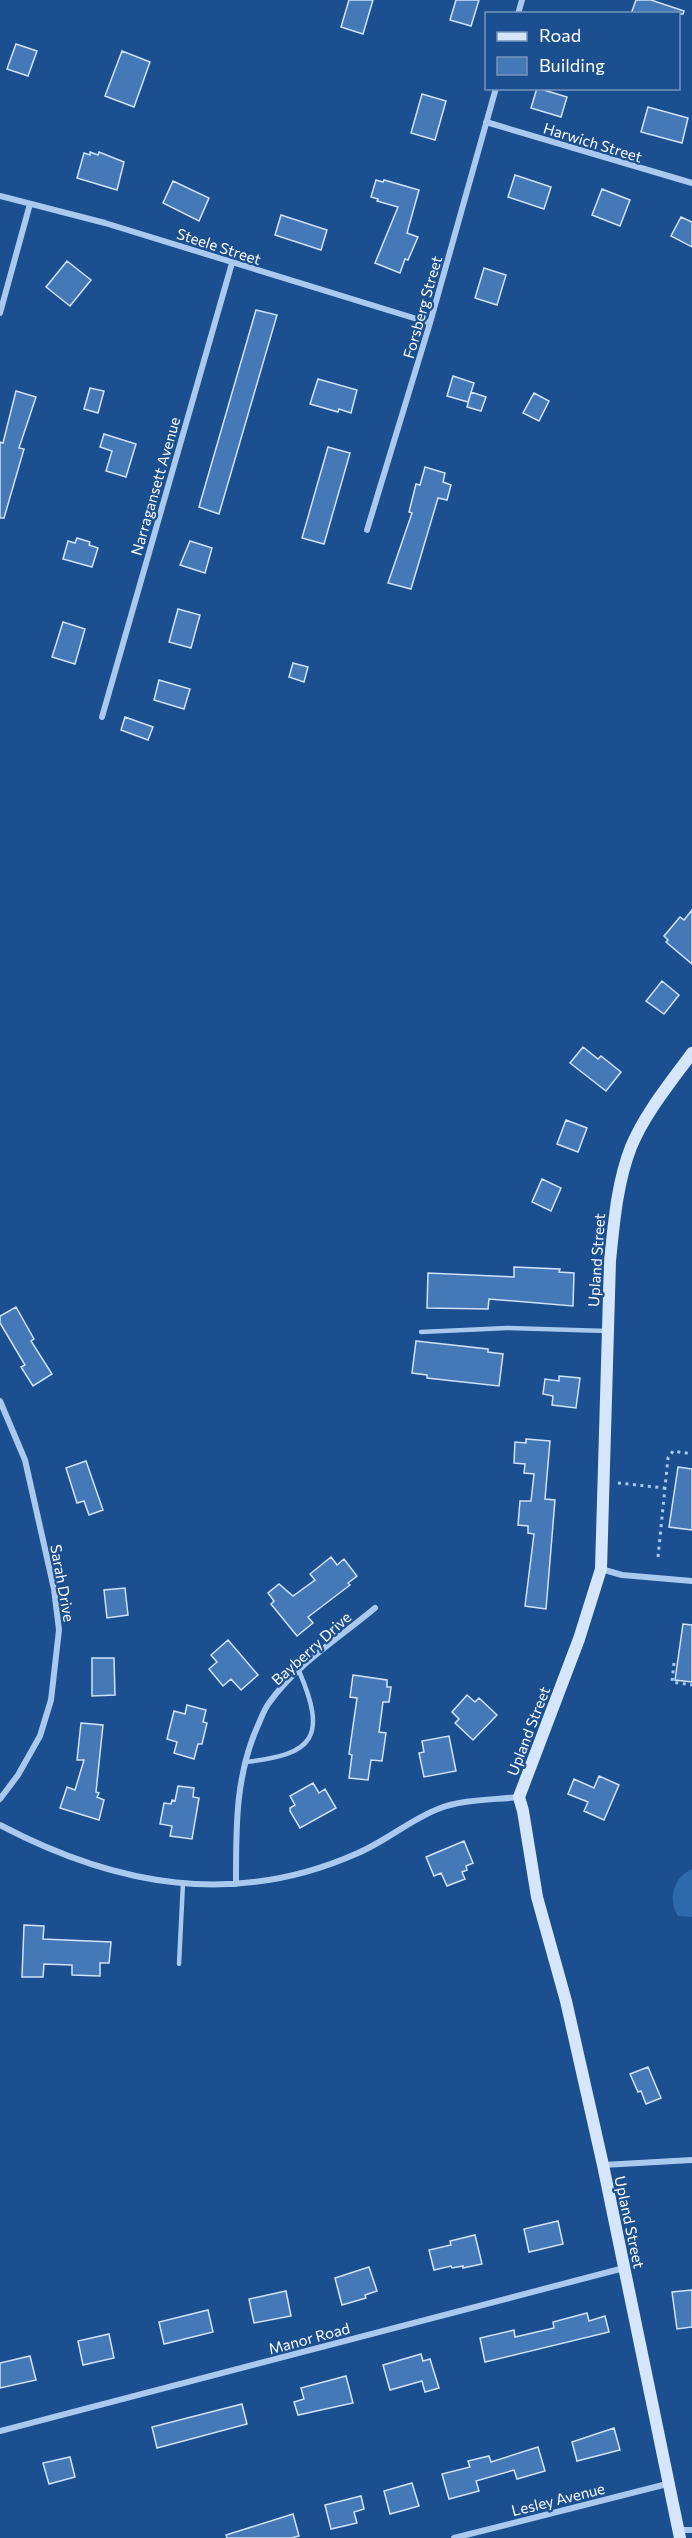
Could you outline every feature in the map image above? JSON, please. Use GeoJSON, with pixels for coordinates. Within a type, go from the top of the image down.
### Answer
{"type":"FeatureCollection","features":[{"type":"Feature","properties":{"kind":"street","name":"Forsberg Street"},"geometry":{"type":"LineString","coordinates":[[367,530],[430,323],[495,90]]}},
{"type":"Feature","properties":{"kind":"street","name":"Harwich Street"},"geometry":{"type":"LineString","coordinates":[[486,122],[692,183]]}},
{"type":"Feature","properties":{"kind":"street","name":"Steele Street"},"geometry":{"type":"LineString","coordinates":[[0,195],[105,223],[430,323]]}},
{"type":"Feature","properties":{"kind":"street"},"geometry":{"type":"LineString","coordinates":[[0,313],[30,204]]}},
{"type":"Feature","properties":{"kind":"street","name":"Narragansett Avenue"},"geometry":{"type":"LineString","coordinates":[[102,717],[232,263]]}},
{"type":"Feature","properties":{"kind":"street","name":"Upland Street"},"geometry":{"type":"LineString","coordinates":[[679,2534],[603,2165],[566,2001],[537,1897],[519,1797],[579,1639],[601,1569],[607,1331],[615,1211],[623,1172],[640,1127],[692,1053]]}},
{"type":"Feature","properties":{"kind":"street","name":"Sarah Drive"},"geometry":{"type":"LineString","coordinates":[[0,1401],[25,1460],[54,1588],[59,1630],[51,1700],[39,1737],[18,1775],[0,1799]]}},
{"type":"Feature","properties":{"kind":"street"},"geometry":{"type":"LineString","coordinates":[[601,1569],[622,1575],[692,1581]]}},
{"type":"Feature","properties":{"kind":"street","name":"Bayberry Drive"},"geometry":{"type":"LineString","coordinates":[[237,1884],[236,1821],[245,1762],[250,1742],[268,1704],[299,1671],[375,1608]]}},
{"type":"Feature","properties":{"kind":"street"},"geometry":{"type":"LineString","coordinates":[[0,1825],[36,1844],[91,1866],[142,1879],[183,1883],[237,1884],[285,1879],[322,1867],[360,1852],[440,1808],[519,1797]]}},
{"type":"Feature","properties":{"kind":"street"},"geometry":{"type":"LineString","coordinates":[[603,2165],[692,2160]]}},
{"type":"Feature","properties":{"kind":"street","name":"Manor Road"},"geometry":{"type":"LineString","coordinates":[[0,2431],[624,2268]]}},
{"type":"Feature","properties":{"kind":"street","name":"Lesley Avenue"},"geometry":{"type":"LineString","coordinates":[[454,2538],[667,2484]]}},
{"type":"Feature","properties":{"kind":"street"},"geometry":{"type":"LineString","coordinates":[[679,2534],[692,2530]]}},
{"type":"Feature","properties":{"kind":"lane"},"geometry":{"type":"LineString","coordinates":[[421,1332],[507,1328],[607,1331]]}},
{"type":"Feature","properties":{"kind":"lane"},"geometry":{"type":"LineString","coordinates":[[245,1762],[284,1756],[299,1750],[305,1744],[310,1734],[314,1711],[299,1671]]}},
{"type":"Feature","properties":{"kind":"lane"},"geometry":{"type":"LineString","coordinates":[[179,1964],[183,1883]]}},
{"type":"Feature","properties":{"kind":"path"},"geometry":{"type":"LineString","coordinates":[[658,1557],[668,1458],[673,1451],[692,1454]]}},
{"type":"Feature","properties":{"kind":"path"},"geometry":{"type":"LineString","coordinates":[[604,1482],[664,1488]]}},
{"type":"Feature","properties":{"kind":"path"},"geometry":{"type":"LineString","coordinates":[[674,1663],[672,1682],[692,1685]]}},
{"type":"Feature","properties":{"kind":"shaded area"},"geometry":{"type":"Polygon","coordinates":[[[692,1869],[692,1917],[678,1916],[673,1902],[674,1889],[681,1877],[692,1869]]]}},
{"type":"Feature","properties":{"kind":"building"},"geometry":{"type":"Polygon","coordinates":[[[349,0],[373,0],[363,34],[341,27],[349,0]]]}},
{"type":"Feature","properties":{"kind":"building"},"geometry":{"type":"Polygon","coordinates":[[[456,0],[479,0],[471,26],[450,20],[456,0]]]}},
{"type":"Feature","properties":{"kind":"building"},"geometry":{"type":"Polygon","coordinates":[[[636,0],[651,0],[684,11],[683,14],[680,12],[632,12],[636,0]]]}},
{"type":"Feature","properties":{"kind":"building"},"geometry":{"type":"Polygon","coordinates":[[[16,44],[37,51],[28,76],[7,69],[16,44]]]}},
{"type":"Feature","properties":{"kind":"building"},"geometry":{"type":"Polygon","coordinates":[[[122,51],[150,62],[134,107],[105,96],[122,51]]]}},
{"type":"Feature","properties":{"kind":"building"},"geometry":{"type":"Polygon","coordinates":[[[536,90],[567,97],[561,117],[531,108],[536,90]]]}},
{"type":"Feature","properties":{"kind":"building"},"geometry":{"type":"Polygon","coordinates":[[[422,94],[446,101],[435,140],[411,133],[422,94]]]}},
{"type":"Feature","properties":{"kind":"building"},"geometry":{"type":"Polygon","coordinates":[[[648,107],[688,118],[682,143],[641,132],[648,107]]]}},
{"type":"Feature","properties":{"kind":"building"},"geometry":{"type":"Polygon","coordinates":[[[90,152],[98,155],[99,152],[124,162],[117,190],[77,178],[84,153],[90,155],[90,152]]]}},
{"type":"Feature","properties":{"kind":"building"},"geometry":{"type":"Polygon","coordinates":[[[515,175],[551,187],[544,209],[508,197],[515,175]]]}},
{"type":"Feature","properties":{"kind":"building"},"geometry":{"type":"Polygon","coordinates":[[[376,180],[383,182],[384,180],[419,190],[407,233],[418,237],[400,273],[375,263],[398,207],[371,197],[376,180]]]}},
{"type":"Feature","properties":{"kind":"building"},"geometry":{"type":"Polygon","coordinates":[[[173,181],[209,198],[199,221],[163,203],[173,181]]]}},
{"type":"Feature","properties":{"kind":"building"},"geometry":{"type":"Polygon","coordinates":[[[602,189],[630,200],[620,226],[592,215],[602,189]]]}},
{"type":"Feature","properties":{"kind":"building"},"geometry":{"type":"Polygon","coordinates":[[[281,215],[327,230],[321,250],[275,235],[281,215]]]}},
{"type":"Feature","properties":{"kind":"building"},"geometry":{"type":"Polygon","coordinates":[[[681,217],[692,222],[692,247],[671,236],[681,217]]]}},
{"type":"Feature","properties":{"kind":"building"},"geometry":{"type":"Polygon","coordinates":[[[67,261],[91,280],[70,306],[46,287],[67,261]]]}},
{"type":"Feature","properties":{"kind":"building"},"geometry":{"type":"Polygon","coordinates":[[[484,268],[506,275],[497,305],[475,298],[484,268]]]}},
{"type":"Feature","properties":{"kind":"building"},"geometry":{"type":"Polygon","coordinates":[[[256,310],[277,315],[219,514],[199,507],[256,310]]]}},
{"type":"Feature","properties":{"kind":"building"},"geometry":{"type":"Polygon","coordinates":[[[453,376],[474,383],[468,402],[447,396],[453,376]]]}},
{"type":"Feature","properties":{"kind":"building"},"geometry":{"type":"Polygon","coordinates":[[[318,379],[357,390],[351,413],[339,409],[338,412],[310,404],[318,379]]]}},
{"type":"Feature","properties":{"kind":"building"},"geometry":{"type":"Polygon","coordinates":[[[90,388],[104,391],[98,413],[84,409],[90,388]]]}},
{"type":"Feature","properties":{"kind":"building"},"geometry":{"type":"Polygon","coordinates":[[[16,391],[36,397],[19,448],[24,449],[4,518],[0,518],[0,442],[3,443],[16,391]]]}},
{"type":"Feature","properties":{"kind":"building"},"geometry":{"type":"Polygon","coordinates":[[[471,392],[486,397],[481,411],[467,407],[471,392]]]}},
{"type":"Feature","properties":{"kind":"building"},"geometry":{"type":"Polygon","coordinates":[[[534,393],[549,401],[539,421],[523,413],[534,393]]]}},
{"type":"Feature","properties":{"kind":"building"},"geometry":{"type":"Polygon","coordinates":[[[104,434],[136,444],[126,477],[106,471],[112,451],[100,447],[104,434]]]}},
{"type":"Feature","properties":{"kind":"building"},"geometry":{"type":"Polygon","coordinates":[[[328,447],[350,453],[324,544],[302,538],[328,447]]]}},
{"type":"Feature","properties":{"kind":"building"},"geometry":{"type":"Polygon","coordinates":[[[425,467],[445,473],[443,482],[451,485],[447,500],[438,498],[411,589],[388,583],[412,513],[409,512],[416,484],[420,485],[425,467]]]}},
{"type":"Feature","properties":{"kind":"building"},"geometry":{"type":"Polygon","coordinates":[[[77,538],[90,542],[89,545],[98,548],[92,567],[63,559],[68,541],[75,543],[77,538]]]}},
{"type":"Feature","properties":{"kind":"building"},"geometry":{"type":"Polygon","coordinates":[[[190,541],[212,548],[205,573],[180,565],[190,541]]]}},
{"type":"Feature","properties":{"kind":"building"},"geometry":{"type":"Polygon","coordinates":[[[178,609],[200,615],[191,648],[169,642],[178,609]]]}},
{"type":"Feature","properties":{"kind":"building"},"geometry":{"type":"Polygon","coordinates":[[[63,622],[85,629],[75,664],[52,657],[63,622]]]}},
{"type":"Feature","properties":{"kind":"building"},"geometry":{"type":"Polygon","coordinates":[[[293,663],[308,667],[304,682],[289,677],[293,663]]]}},
{"type":"Feature","properties":{"kind":"building"},"geometry":{"type":"Polygon","coordinates":[[[159,680],[190,689],[184,709],[154,700],[159,680]]]}},
{"type":"Feature","properties":{"kind":"building"},"geometry":{"type":"Polygon","coordinates":[[[125,717],[153,727],[148,740],[121,730],[125,717]]]}},
{"type":"Feature","properties":{"kind":"building"},"geometry":{"type":"Polygon","coordinates":[[[692,910],[692,964],[666,942],[668,940],[664,936],[680,917],[684,920],[692,910]]]}},
{"type":"Feature","properties":{"kind":"building"},"geometry":{"type":"Polygon","coordinates":[[[662,981],[679,995],[664,1014],[646,1001],[662,981]]]}},
{"type":"Feature","properties":{"kind":"building"},"geometry":{"type":"Polygon","coordinates":[[[583,1047],[598,1059],[601,1056],[621,1072],[606,1091],[570,1063],[583,1047]]]}},
{"type":"Feature","properties":{"kind":"building"},"geometry":{"type":"Polygon","coordinates":[[[566,1120],[587,1128],[578,1152],[557,1144],[566,1120]]]}},
{"type":"Feature","properties":{"kind":"building"},"geometry":{"type":"Polygon","coordinates":[[[542,1179],[561,1188],[551,1211],[532,1202],[542,1179]]]}},
{"type":"Feature","properties":{"kind":"building"},"geometry":{"type":"Polygon","coordinates":[[[514,1267],[560,1269],[559,1272],[574,1273],[573,1306],[489,1299],[488,1309],[427,1308],[428,1273],[514,1277],[514,1267]]]}},
{"type":"Feature","properties":{"kind":"building"},"geometry":{"type":"Polygon","coordinates":[[[16,1307],[34,1339],[31,1341],[52,1374],[33,1386],[21,1367],[25,1365],[0,1323],[0,1316],[16,1307]]]}},
{"type":"Feature","properties":{"kind":"building"},"geometry":{"type":"Polygon","coordinates":[[[416,1341],[488,1349],[488,1352],[503,1354],[499,1386],[427,1378],[427,1375],[412,1373],[416,1341]]]}},
{"type":"Feature","properties":{"kind":"building"},"geometry":{"type":"Polygon","coordinates":[[[559,1376],[580,1378],[576,1408],[552,1405],[553,1396],[543,1394],[545,1379],[559,1381],[559,1376]]]}},
{"type":"Feature","properties":{"kind":"building"},"geometry":{"type":"Polygon","coordinates":[[[526,1439],[550,1441],[545,1499],[555,1500],[546,1609],[525,1606],[534,1534],[528,1533],[528,1526],[518,1525],[520,1501],[531,1501],[534,1474],[524,1473],[525,1464],[514,1463],[515,1442],[526,1443],[526,1439]]]}},
{"type":"Feature","properties":{"kind":"building"},"geometry":{"type":"Polygon","coordinates":[[[86,1461],[103,1510],[89,1515],[84,1501],[77,1503],[66,1468],[86,1461]]]}},
{"type":"Feature","properties":{"kind":"building"},"geometry":{"type":"Polygon","coordinates":[[[678,1467],[692,1469],[692,1530],[669,1527],[678,1467]]]}},
{"type":"Feature","properties":{"kind":"building"},"geometry":{"type":"Polygon","coordinates":[[[331,1557],[337,1565],[344,1559],[357,1576],[348,1583],[350,1585],[308,1617],[313,1623],[297,1636],[271,1604],[274,1601],[268,1593],[279,1584],[293,1596],[315,1580],[310,1574],[331,1557]]]}},
{"type":"Feature","properties":{"kind":"building"},"geometry":{"type":"Polygon","coordinates":[[[125,1588],[128,1615],[107,1618],[104,1590],[125,1588]]]}},
{"type":"Feature","properties":{"kind":"building"},"geometry":{"type":"Polygon","coordinates":[[[683,1624],[692,1625],[692,1682],[675,1680],[683,1624]]]}},
{"type":"Feature","properties":{"kind":"building"},"geometry":{"type":"Polygon","coordinates":[[[228,1640],[258,1675],[241,1690],[231,1679],[223,1686],[209,1669],[217,1662],[211,1655],[228,1640]]]}},
{"type":"Feature","properties":{"kind":"building"},"geometry":{"type":"Polygon","coordinates":[[[92,1658],[114,1658],[115,1695],[92,1696],[92,1658]]]}},
{"type":"Feature","properties":{"kind":"building"},"geometry":{"type":"Polygon","coordinates":[[[353,1675],[387,1680],[387,1687],[391,1687],[389,1702],[383,1702],[379,1732],[386,1733],[382,1761],[371,1760],[368,1780],[349,1778],[352,1755],[349,1754],[357,1698],[350,1697],[353,1675]]]}},
{"type":"Feature","properties":{"kind":"building"},"geometry":{"type":"Polygon","coordinates":[[[467,1695],[475,1702],[479,1698],[497,1715],[473,1740],[455,1723],[459,1719],[452,1712],[467,1695]]]}},
{"type":"Feature","properties":{"kind":"building"},"geometry":{"type":"Polygon","coordinates":[[[187,1705],[206,1710],[203,1722],[207,1723],[202,1744],[198,1744],[194,1759],[174,1753],[177,1742],[167,1739],[174,1711],[185,1714],[187,1705]]]}},
{"type":"Feature","properties":{"kind":"building"},"geometry":{"type":"Polygon","coordinates":[[[81,1723],[103,1725],[96,1792],[99,1793],[97,1797],[104,1800],[99,1820],[60,1808],[67,1787],[75,1790],[84,1760],[77,1760],[81,1723]]]}},
{"type":"Feature","properties":{"kind":"building"},"geometry":{"type":"Polygon","coordinates":[[[449,1736],[456,1771],[424,1777],[419,1753],[424,1752],[422,1741],[449,1736]]]}},
{"type":"Feature","properties":{"kind":"building"},"geometry":{"type":"Polygon","coordinates":[[[599,1776],[619,1785],[604,1820],[584,1811],[588,1802],[568,1794],[574,1779],[594,1788],[599,1776]]]}},
{"type":"Feature","properties":{"kind":"building"},"geometry":{"type":"Polygon","coordinates":[[[313,1783],[319,1793],[325,1789],[336,1808],[300,1828],[290,1811],[290,1808],[295,1805],[290,1796],[313,1783]]]}},
{"type":"Feature","properties":{"kind":"building"},"geometry":{"type":"Polygon","coordinates":[[[178,1786],[194,1788],[193,1797],[199,1798],[192,1839],[170,1836],[172,1826],[160,1824],[164,1803],[171,1804],[172,1800],[175,1801],[178,1786]]]}},
{"type":"Feature","properties":{"kind":"building"},"geometry":{"type":"Polygon","coordinates":[[[464,1841],[473,1863],[466,1866],[467,1870],[462,1872],[465,1879],[447,1886],[441,1873],[434,1876],[426,1857],[464,1841]]]}},
{"type":"Feature","properties":{"kind":"building"},"geometry":{"type":"Polygon","coordinates":[[[24,1925],[44,1926],[43,1939],[111,1942],[109,1963],[100,1963],[100,1976],[72,1975],[72,1965],[44,1964],[43,1977],[22,1977],[24,1925]]]}},
{"type":"Feature","properties":{"kind":"building"},"geometry":{"type":"Polygon","coordinates":[[[648,2067],[661,2098],[646,2104],[630,2074],[648,2067]]]}},
{"type":"Feature","properties":{"kind":"building"},"geometry":{"type":"Polygon","coordinates":[[[558,2221],[563,2244],[529,2252],[524,2229],[558,2221]]]}},
{"type":"Feature","properties":{"kind":"building"},"geometry":{"type":"Polygon","coordinates":[[[475,2235],[482,2264],[463,2268],[463,2266],[452,2268],[451,2266],[434,2270],[429,2250],[451,2245],[450,2241],[475,2235]]]}},
{"type":"Feature","properties":{"kind":"building"},"geometry":{"type":"Polygon","coordinates":[[[369,2267],[377,2291],[365,2295],[366,2298],[342,2305],[335,2278],[369,2267]]]}},
{"type":"Feature","properties":{"kind":"building"},"geometry":{"type":"Polygon","coordinates":[[[692,2290],[692,2327],[677,2329],[672,2292],[692,2290]]]}},
{"type":"Feature","properties":{"kind":"building"},"geometry":{"type":"Polygon","coordinates":[[[286,2291],[291,2316],[254,2323],[249,2299],[286,2291]]]}},
{"type":"Feature","properties":{"kind":"building"},"geometry":{"type":"Polygon","coordinates":[[[208,2310],[213,2332],[164,2344],[159,2322],[208,2310]]]}},
{"type":"Feature","properties":{"kind":"building"},"geometry":{"type":"Polygon","coordinates":[[[587,2313],[589,2321],[605,2316],[609,2332],[485,2362],[480,2338],[514,2330],[515,2337],[554,2328],[553,2322],[587,2313]]]}},
{"type":"Feature","properties":{"kind":"building"},"geometry":{"type":"Polygon","coordinates":[[[109,2334],[114,2358],[83,2365],[78,2341],[109,2334]]]}},
{"type":"Feature","properties":{"kind":"building"},"geometry":{"type":"Polygon","coordinates":[[[421,2354],[423,2361],[430,2359],[439,2388],[425,2392],[422,2381],[390,2390],[383,2365],[421,2354]]]}},
{"type":"Feature","properties":{"kind":"building"},"geometry":{"type":"Polygon","coordinates":[[[30,2356],[36,2380],[0,2388],[0,2363],[30,2356]]]}},
{"type":"Feature","properties":{"kind":"building"},"geometry":{"type":"Polygon","coordinates":[[[346,2376],[353,2403],[298,2415],[294,2402],[304,2399],[301,2388],[346,2376]]]}},
{"type":"Feature","properties":{"kind":"building"},"geometry":{"type":"Polygon","coordinates":[[[242,2404],[247,2424],[157,2448],[152,2427],[242,2404]]]}},
{"type":"Feature","properties":{"kind":"building"},"geometry":{"type":"Polygon","coordinates":[[[614,2428],[620,2450],[577,2461],[572,2442],[614,2428]]]}},
{"type":"Feature","properties":{"kind":"building"},"geometry":{"type":"Polygon","coordinates":[[[538,2447],[545,2471],[517,2479],[514,2470],[476,2481],[479,2491],[449,2499],[442,2474],[470,2467],[468,2461],[489,2456],[491,2462],[538,2447]]]}},
{"type":"Feature","properties":{"kind":"building"},"geometry":{"type":"Polygon","coordinates":[[[70,2457],[75,2477],[49,2484],[43,2463],[70,2457]]]}},
{"type":"Feature","properties":{"kind":"building"},"geometry":{"type":"Polygon","coordinates":[[[412,2483],[419,2506],[390,2514],[384,2491],[412,2483]]]}},
{"type":"Feature","properties":{"kind":"building"},"geometry":{"type":"Polygon","coordinates":[[[361,2496],[364,2509],[354,2512],[357,2523],[331,2529],[325,2505],[361,2496]]]}},
{"type":"Feature","properties":{"kind":"building"},"geometry":{"type":"Polygon","coordinates":[[[293,2514],[299,2536],[227,2538],[226,2535],[293,2514]]]}}]}
